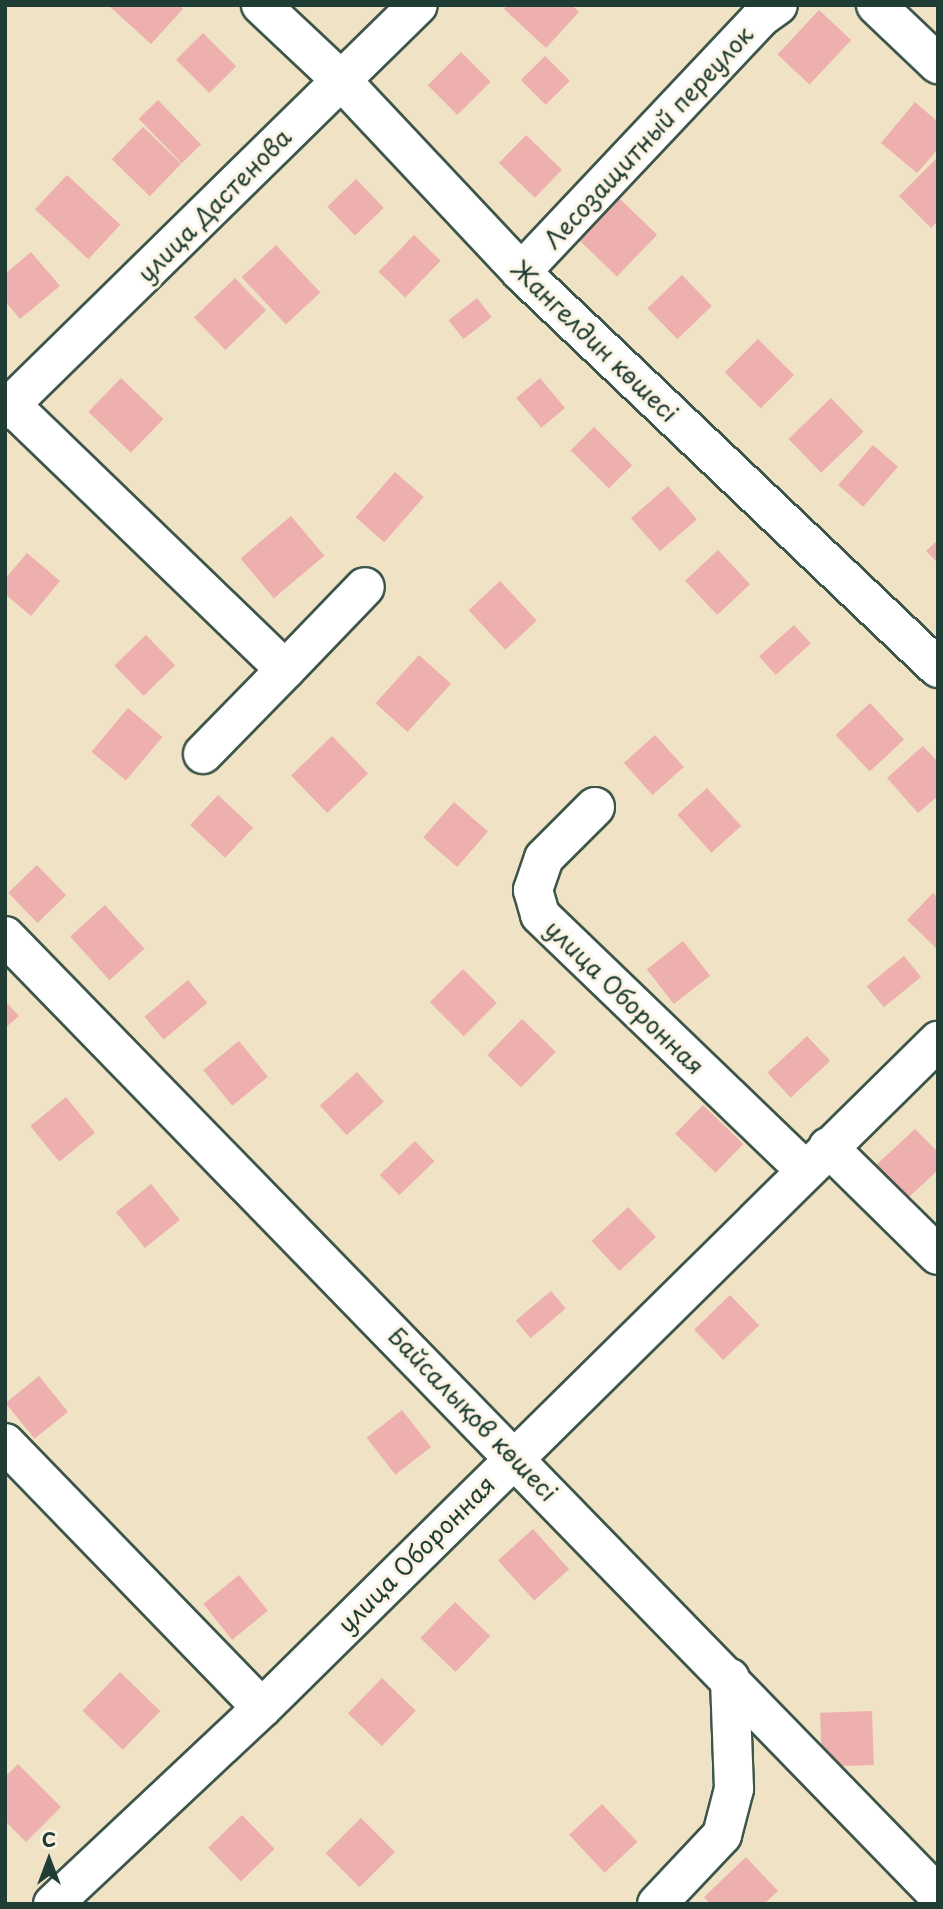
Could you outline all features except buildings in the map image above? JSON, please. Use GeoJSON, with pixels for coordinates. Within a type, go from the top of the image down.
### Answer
{"type":"FeatureCollection","features":[{"type":"Feature","properties":{"kind":"street","name":"Жангелдин көшесі"},"geometry":{"type":"LineString","coordinates":[[261,5],[341,80],[520,272],[938,668]]}},
{"type":"Feature","properties":{"kind":"street","name":"улица Дастенова"},"geometry":{"type":"LineString","coordinates":[[285,670],[8,407],[418,5]]}},
{"type":"Feature","properties":{"kind":"street","name":"Лесозащитный переулок"},"geometry":{"type":"LineString","coordinates":[[520,272],[760,18],[779,5]]}},
{"type":"Feature","properties":{"kind":"street"},"geometry":{"type":"LineString","coordinates":[[876,5],[938,64]]}},
{"type":"Feature","properties":{"kind":"street"},"geometry":{"type":"LineString","coordinates":[[203,754],[365,587]]}},
{"type":"Feature","properties":{"kind":"street","name":"улица Оборонная"},"geometry":{"type":"LineString","coordinates":[[595,807],[544,858],[533,890],[540,915],[816,1159]]}},
{"type":"Feature","properties":{"kind":"street","name":"Байсалықов көшесі"},"geometry":{"type":"LineString","coordinates":[[5,936],[730,1678],[938,1895]]}},
{"type":"Feature","properties":{"kind":"street","name":"улица Оборонная"},"geometry":{"type":"LineString","coordinates":[[53,1904],[262,1707],[938,1041]]}},
{"type":"Feature","properties":{"kind":"street"},"geometry":{"type":"LineString","coordinates":[[816,1159],[938,1255]]}},
{"type":"Feature","properties":{"kind":"street"},"geometry":{"type":"LineString","coordinates":[[5,1443],[262,1707]]}},
{"type":"Feature","properties":{"kind":"street"},"geometry":{"type":"LineString","coordinates":[[657,1904],[722,1835],[734,1789],[730,1678]]}}]}
